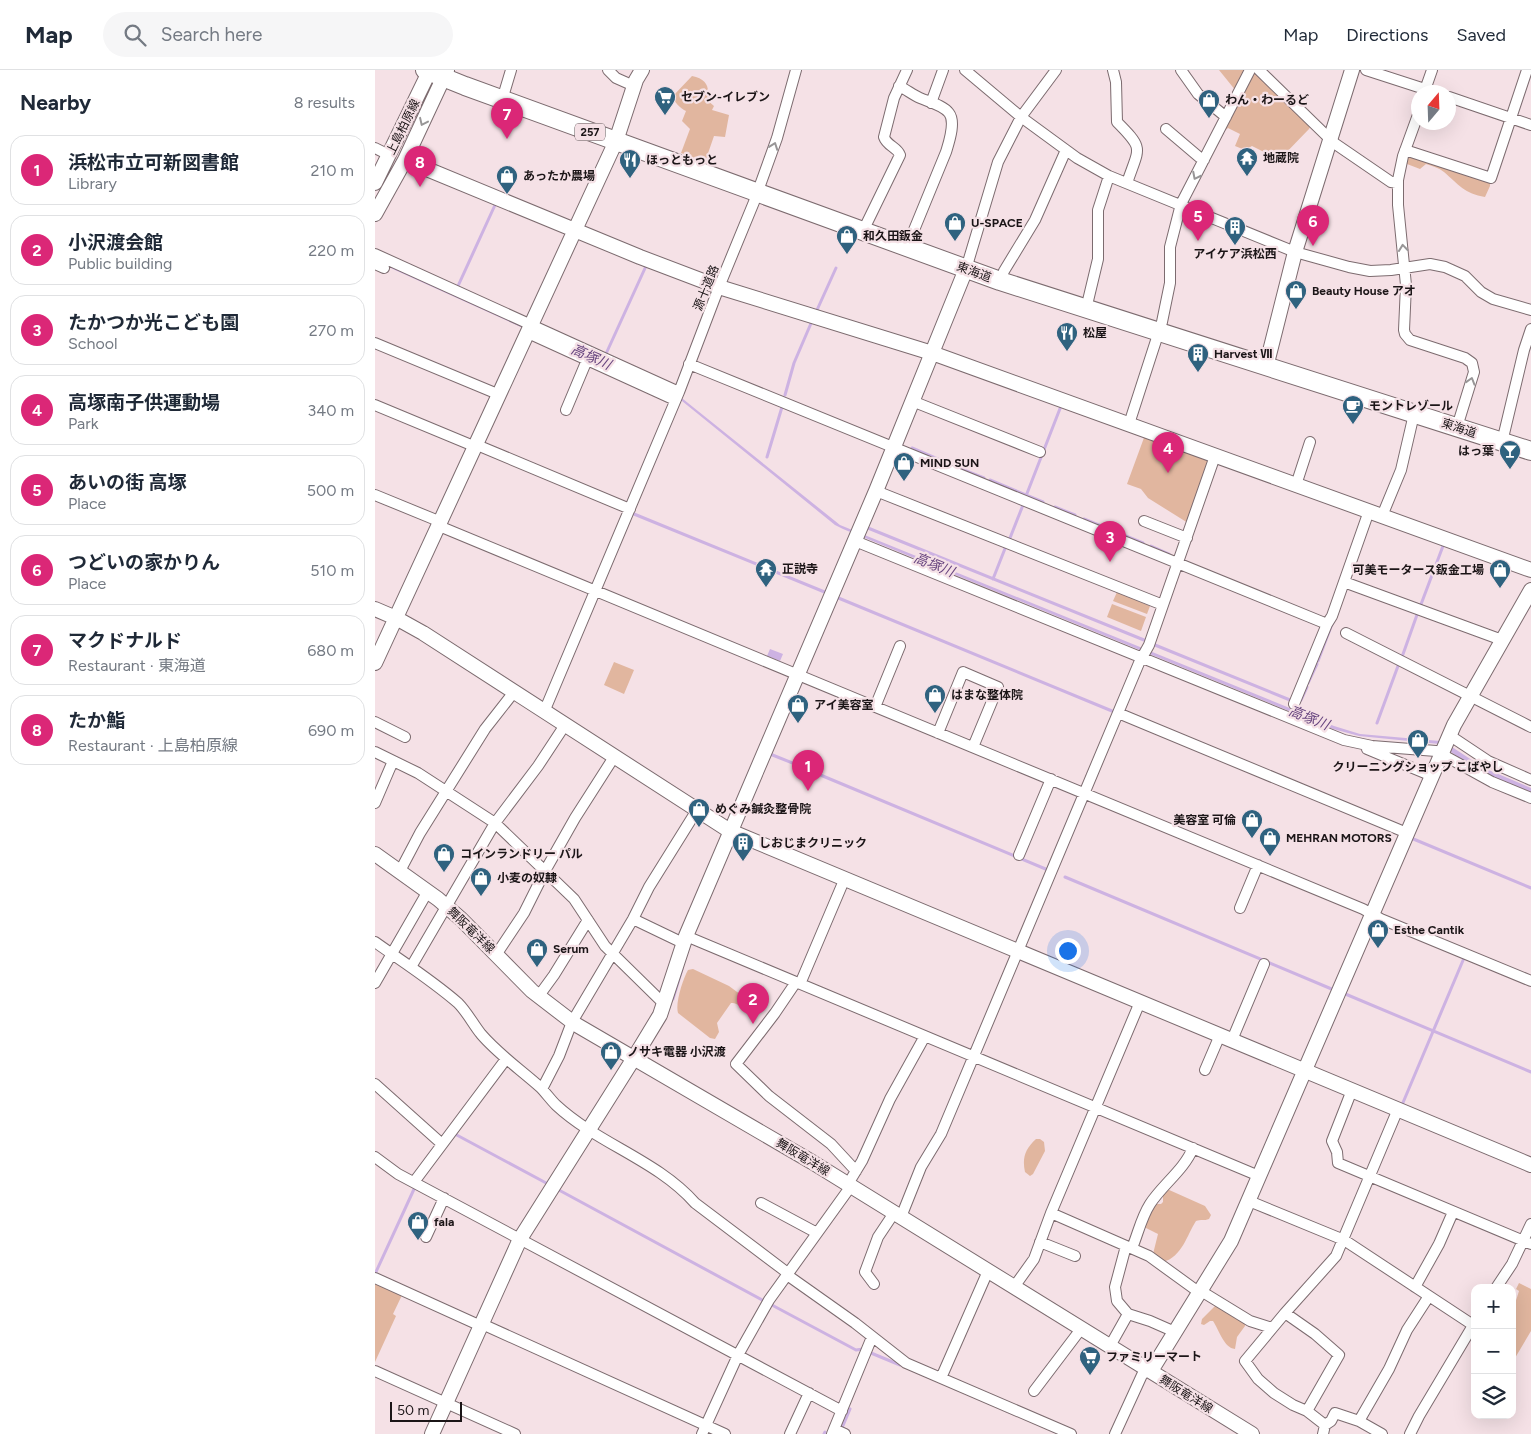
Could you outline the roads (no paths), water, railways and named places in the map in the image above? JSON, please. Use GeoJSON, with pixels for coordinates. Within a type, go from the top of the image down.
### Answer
{"type":"FeatureCollection","features":[{"type":"Feature","properties":{"kind":"highway","name":"東海道"},"geometry":{"type":"LineString","coordinates":[[435,72],[502,100],[1000,281],[1531,450]]}},
{"type":"Feature","properties":{"kind":"street"},"geometry":{"type":"LineString","coordinates":[[502,100],[511,70]]}},
{"type":"Feature","properties":{"kind":"street"},"geometry":{"type":"LineString","coordinates":[[608,70],[616,78],[634,86]]}},
{"type":"Feature","properties":{"kind":"street"},"geometry":{"type":"LineString","coordinates":[[375,664],[616,141],[638,75],[642,70]]}},
{"type":"Feature","properties":{"kind":"street","name":"源十道路"},"geometry":{"type":"LineString","coordinates":[[544,712],[677,396],[754,202],[777,138],[796,70]]}},
{"type":"Feature","properties":{"kind":"street"},"geometry":{"type":"LineString","coordinates":[[863,231],[900,155],[884,137],[894,98],[907,70]]}},
{"type":"Feature","properties":{"kind":"street"},"geometry":{"type":"LineString","coordinates":[[931,103],[943,70]]}},
{"type":"Feature","properties":{"kind":"street"},"geometry":{"type":"LineString","coordinates":[[965,70],[1021,117],[1088,165],[1109,176],[1295,252],[1360,269],[1380,271],[1429,264],[1445,266],[1465,276],[1481,292],[1493,299],[1531,310]]}},
{"type":"Feature","properties":{"kind":"street"},"geometry":{"type":"LineString","coordinates":[[431,1434],[520,1239],[656,1022],[665,1002],[684,940],[876,491],[966,269],[998,162],[1021,117],[1056,70]]}},
{"type":"Feature","properties":{"kind":"street"},"geometry":{"type":"LineString","coordinates":[[1113,70],[1116,82],[1117,122],[1136,140],[1139,150],[1127,183]]}},
{"type":"Feature","properties":{"kind":"street"},"geometry":{"type":"LineString","coordinates":[[1181,70],[1198,94],[1226,117]]}},
{"type":"Feature","properties":{"kind":"street"},"geometry":{"type":"LineString","coordinates":[[1129,424],[1159,332],[1170,283],[1170,247],[1181,204],[1250,70]]}},
{"type":"Feature","properties":{"kind":"street"},"geometry":{"type":"LineString","coordinates":[[1259,70],[1330,138],[1391,182],[1398,183]]}},
{"type":"Feature","properties":{"kind":"street"},"geometry":{"type":"LineString","coordinates":[[1266,367],[1295,252],[1352,70]]}},
{"type":"Feature","properties":{"kind":"street"},"geometry":{"type":"LineString","coordinates":[[1366,70],[1411,85]]}},
{"type":"Feature","properties":{"kind":"street"},"geometry":{"type":"LineString","coordinates":[[1429,85],[1432,70]]}},
{"type":"Feature","properties":{"kind":"street"},"geometry":{"type":"LineString","coordinates":[[1405,150],[1491,178],[1527,70]]}},
{"type":"Feature","properties":{"kind":"street","name":"上島柏原線"},"geometry":{"type":"LineString","coordinates":[[375,183],[435,72]]}},
{"type":"Feature","properties":{"kind":"street","name":"上島柏原線"},"geometry":{"type":"LineString","coordinates":[[375,214],[405,160],[435,72]]}},
{"type":"Feature","properties":{"kind":"street"},"geometry":{"type":"LineString","coordinates":[[899,86],[914,96],[944,109],[951,116],[950,136],[933,185],[907,247]]}},
{"type":"Feature","properties":{"kind":"street"},"geometry":{"type":"LineString","coordinates":[[1456,99],[1531,124]]}},
{"type":"Feature","properties":{"kind":"street"},"geometry":{"type":"LineString","coordinates":[[1166,129],[1204,160]]}},
{"type":"Feature","properties":{"kind":"street"},"geometry":{"type":"LineString","coordinates":[[1412,130],[1405,150],[1398,183],[1398,205],[1406,285],[1404,330],[1407,338],[1413,342],[1465,358],[1473,363],[1474,367],[1457,427]]}},
{"type":"Feature","properties":{"kind":"street"},"geometry":{"type":"LineString","coordinates":[[375,148],[389,155]]}},
{"type":"Feature","properties":{"kind":"street"},"geometry":{"type":"LineString","coordinates":[[1000,281],[1007,265],[1035,220],[1066,150]]}},
{"type":"Feature","properties":{"kind":"street"},"geometry":{"type":"LineString","coordinates":[[405,160],[719,287],[932,353],[1531,570]]}},
{"type":"Feature","properties":{"kind":"street"},"geometry":{"type":"LineString","coordinates":[[1086,309],[1098,259],[1098,210],[1109,176]]}},
{"type":"Feature","properties":{"kind":"street"},"geometry":{"type":"LineString","coordinates":[[375,254],[530,329],[677,396]]}},
{"type":"Feature","properties":{"kind":"street"},"geometry":{"type":"LineString","coordinates":[[530,329],[587,360],[677,396]]}},
{"type":"Feature","properties":{"kind":"street"},"geometry":{"type":"LineString","coordinates":[[1502,442],[1524,350],[1531,329]]}},
{"type":"Feature","properties":{"kind":"street"},"geometry":{"type":"LineString","coordinates":[[375,343],[500,395]]}},
{"type":"Feature","properties":{"kind":"street"},"geometry":{"type":"LineString","coordinates":[[566,410],[587,360]]}},
{"type":"Feature","properties":{"kind":"street"},"geometry":{"type":"LineString","coordinates":[[689,364],[1327,624]]}},
{"type":"Feature","properties":{"kind":"street"},"geometry":{"type":"LineString","coordinates":[[912,401],[1040,452]]}},
{"type":"Feature","properties":{"kind":"street"},"geometry":{"type":"LineString","coordinates":[[375,405],[630,508]]}},
{"type":"Feature","properties":{"kind":"street"},"geometry":{"type":"LineString","coordinates":[[1294,704],[1332,616],[1344,582],[1375,514],[1401,470],[1414,414]]}},
{"type":"Feature","properties":{"kind":"street"},"geometry":{"type":"LineString","coordinates":[[1296,484],[1309,442]]}},
{"type":"Feature","properties":{"kind":"street"},"geometry":{"type":"LineString","coordinates":[[875,1284],[865,1272],[878,1237],[898,1215],[921,1167],[941,1134],[1145,653],[1179,563],[1215,456]]}},
{"type":"Feature","properties":{"kind":"street"},"geometry":{"type":"LineString","coordinates":[[876,491],[1163,605]]}},
{"type":"Feature","properties":{"kind":"street"},"geometry":{"type":"LineString","coordinates":[[375,495],[596,591],[1531,981]]}},
{"type":"Feature","properties":{"kind":"street"},"geometry":{"type":"LineString","coordinates":[[1144,521],[1187,538]]}},
{"type":"Feature","properties":{"kind":"street"},"geometry":{"type":"LineString","coordinates":[[857,536],[1145,653],[1344,740],[1372,746],[1432,750],[1445,745],[1531,780]]}},
{"type":"Feature","properties":{"kind":"street"},"geometry":{"type":"LineString","coordinates":[[1344,582],[1502,640]]}},
{"type":"Feature","properties":{"kind":"street"},"geometry":{"type":"LineString","coordinates":[[1115,1434],[1142,1375],[1154,1366],[1228,1246],[1445,745],[1469,696],[1531,590]]}},
{"type":"Feature","properties":{"kind":"street"},"geometry":{"type":"LineString","coordinates":[[375,609],[396,618],[423,634],[730,832],[845,878],[1531,1165]]}},
{"type":"Feature","properties":{"kind":"street"},"geometry":{"type":"LineString","coordinates":[[1346,633],[1531,727]]}},
{"type":"Feature","properties":{"kind":"street"},"geometry":{"type":"LineString","coordinates":[[875,706],[900,646]]}},
{"type":"Feature","properties":{"kind":"street"},"geometry":{"type":"LineString","coordinates":[[938,733],[963,672],[999,687],[973,747]]}},
{"type":"Feature","properties":{"kind":"street"},"geometry":{"type":"LineString","coordinates":[[400,871],[420,833],[490,722],[514,692]]}},
{"type":"Feature","properties":{"kind":"street"},"geometry":{"type":"LineString","coordinates":[[1118,713],[1407,833]]}},
{"type":"Feature","properties":{"kind":"street"},"geometry":{"type":"LineString","coordinates":[[375,722],[405,737]]}},
{"type":"Feature","properties":{"kind":"street"},"geometry":{"type":"LineString","coordinates":[[411,967],[495,823],[538,766],[565,725]]}},
{"type":"Feature","properties":{"kind":"street"},"geometry":{"type":"LineString","coordinates":[[1358,744],[1432,776]]}},
{"type":"Feature","properties":{"kind":"street"},"geometry":{"type":"LineString","coordinates":[[1445,745],[1492,782],[1531,798]]}},
{"type":"Feature","properties":{"kind":"street"},"geometry":{"type":"LineString","coordinates":[[375,752],[413,770],[447,790],[495,823],[574,899],[605,946],[659,999],[665,1002]]}},
{"type":"Feature","properties":{"kind":"street"},"geometry":{"type":"LineString","coordinates":[[496,955],[524,913],[579,810],[614,757]]}},
{"type":"Feature","properties":{"kind":"street"},"geometry":{"type":"LineString","coordinates":[[375,803],[393,761]]}},
{"type":"Feature","properties":{"kind":"street"},"geometry":{"type":"LineString","coordinates":[[1019,855],[1051,780]]}},
{"type":"Feature","properties":{"kind":"street"},"geometry":{"type":"LineString","coordinates":[[542,1089],[559,1056],[572,1022],[633,919],[645,893],[697,810]]}},
{"type":"Feature","properties":{"kind":"street","name":"舞阪竜洋線"},"geometry":{"type":"LineString","coordinates":[[375,854],[446,906],[538,997],[572,1022],[849,1185],[1252,1434]]}},
{"type":"Feature","properties":{"kind":"street"},"geometry":{"type":"LineString","coordinates":[[1240,908],[1258,866]]}},
{"type":"Feature","properties":{"kind":"street"},"geometry":{"type":"LineString","coordinates":[[845,878],[798,983],[736,1064],[769,1096],[831,1144],[856,1170]]}},
{"type":"Feature","properties":{"kind":"street"},"geometry":{"type":"LineString","coordinates":[[375,983],[428,891]]}},
{"type":"Feature","properties":{"kind":"street"},"geometry":{"type":"LineString","coordinates":[[633,919],[798,983],[1259,1176]]}},
{"type":"Feature","properties":{"kind":"street"},"geometry":{"type":"LineString","coordinates":[[538,997],[588,920]]}},
{"type":"Feature","properties":{"kind":"street"},"geometry":{"type":"LineString","coordinates":[[375,942],[459,1004],[481,1034],[506,1059],[542,1089],[555,1104],[588,1130],[665,1177],[686,1193],[695,1203],[906,1363],[1071,1434]]}},
{"type":"Feature","properties":{"kind":"street"},"geometry":{"type":"LineString","coordinates":[[1205,1070],[1226,1038],[1264,964]]}},
{"type":"Feature","properties":{"kind":"street"},"geometry":{"type":"LineString","coordinates":[[1014,1287],[1034,1259],[1140,1002]]}},
{"type":"Feature","properties":{"kind":"street"},"geometry":{"type":"LineString","coordinates":[[704,1430],[738,1355],[769,1300],[849,1185],[890,1099],[925,1036]]}},
{"type":"Feature","properties":{"kind":"street"},"geometry":{"type":"LineString","coordinates":[[414,1182],[506,1059]]}},
{"type":"Feature","properties":{"kind":"street"},"geometry":{"type":"LineString","coordinates":[[375,1084],[442,1144]]}},
{"type":"Feature","properties":{"kind":"street"},"geometry":{"type":"LineString","coordinates":[[1352,1090],[1332,1141],[1337,1152],[1338,1163],[1527,1243]]}},
{"type":"Feature","properties":{"kind":"street"},"geometry":{"type":"LineString","coordinates":[[1382,1434],[1359,1421],[1335,1413],[1324,1430],[1307,1411],[1274,1394],[1258,1379],[1245,1361],[1285,1312],[1331,1264],[1344,1240],[1398,1109]]}},
{"type":"Feature","properties":{"kind":"street"},"geometry":{"type":"LineString","coordinates":[[1175,1332],[1150,1321],[1127,1314],[1117,1301],[1115,1287],[1129,1247],[1149,1205],[1171,1180],[1193,1148]]}},
{"type":"Feature","properties":{"kind":"street"},"geometry":{"type":"LineString","coordinates":[[375,1158],[414,1182],[842,1411]]}},
{"type":"Feature","properties":{"kind":"street"},"geometry":{"type":"LineString","coordinates":[[426,1237],[444,1198]]}},
{"type":"Feature","properties":{"kind":"street"},"geometry":{"type":"LineString","coordinates":[[1249,1201],[1344,1240],[1471,1321]]}},
{"type":"Feature","properties":{"kind":"street"},"geometry":{"type":"LineString","coordinates":[[761,1203],[817,1233]]}},
{"type":"Feature","properties":{"kind":"street"},"geometry":{"type":"LineString","coordinates":[[1415,1287],[1439,1244],[1453,1212]]}},
{"type":"Feature","properties":{"kind":"street"},"geometry":{"type":"LineString","coordinates":[[1051,1214],[1149,1256],[1201,1292],[1250,1320],[1272,1328]]}},
{"type":"Feature","properties":{"kind":"street"},"geometry":{"type":"LineString","coordinates":[[1500,1284],[1527,1243],[1531,1224]]}},
{"type":"Feature","properties":{"kind":"street"},"geometry":{"type":"LineString","coordinates":[[1040,1242],[1075,1256]]}},
{"type":"Feature","properties":{"kind":"street"},"geometry":{"type":"LineString","coordinates":[[941,1378],[988,1271]]}},
{"type":"Feature","properties":{"kind":"street"},"geometry":{"type":"LineString","coordinates":[[375,1278],[481,1325],[704,1430],[725,1434]]}},
{"type":"Feature","properties":{"kind":"street"},"geometry":{"type":"LineString","coordinates":[[1359,1421],[1389,1369],[1407,1330],[1429,1296]]}},
{"type":"Feature","properties":{"kind":"street"},"geometry":{"type":"LineString","coordinates":[[1285,1312],[1339,1355],[1307,1411]]}},
{"type":"Feature","properties":{"kind":"street"},"geometry":{"type":"LineString","coordinates":[[1110,1346],[1127,1314]]}},
{"type":"Feature","properties":{"kind":"street"},"geometry":{"type":"LineString","coordinates":[[1034,1391],[1081,1328]]}},
{"type":"Feature","properties":{"kind":"street"},"geometry":{"type":"LineString","coordinates":[[1410,1434],[1471,1328]]}},
{"type":"Feature","properties":{"kind":"street"},"geometry":{"type":"LineString","coordinates":[[845,1434],[833,1432],[872,1337]]}},
{"type":"Feature","properties":{"kind":"street"},"geometry":{"type":"LineString","coordinates":[[375,1371],[515,1434]]}},
{"type":"Feature","properties":{"kind":"street"},"geometry":{"type":"LineString","coordinates":[[791,1434],[809,1392]]}},
{"type":"Feature","properties":{"kind":"water","name":"高塚川"},"geometry":{"type":"Polygon","coordinates":[[[375,258],[672,392],[840,525],[1334,726],[1360,734],[1440,741],[1484,768],[1531,788],[1531,792],[1470,765],[1439,744],[1359,736],[1333,729],[843,529],[835,525],[682,401],[375,261],[375,258]]]}},
{"type":"Feature","properties":{"kind":"water"},"geometry":{"type":"Polygon","coordinates":[[[770,649],[783,654],[780,661],[767,656],[770,649]]]}},
{"type":"Feature","properties":{"kind":"waterway"},"geometry":{"type":"LineString","coordinates":[[458,286],[495,205]]}},
{"type":"Feature","properties":{"kind":"waterway","name":"高塚川"},"geometry":{"type":"LineString","coordinates":[[605,356],[646,266]]}},
{"type":"Feature","properties":{"kind":"waterway"},"geometry":{"type":"LineString","coordinates":[[817,310],[836,268]]}},
{"type":"Feature","properties":{"kind":"waterway"},"geometry":{"type":"LineString","coordinates":[[785,395],[794,363],[812,321]]}},
{"type":"Feature","properties":{"kind":"waterway"},"geometry":{"type":"LineString","coordinates":[[1026,496],[1061,406]]}},
{"type":"Feature","properties":{"kind":"waterway"},"geometry":{"type":"LineString","coordinates":[[767,457],[782,407]]}},
{"type":"Feature","properties":{"kind":"waterway"},"geometry":{"type":"LineString","coordinates":[[912,448],[947,463]]}},
{"type":"Feature","properties":{"kind":"waterway"},"geometry":{"type":"LineString","coordinates":[[951,465],[984,478]]}},
{"type":"Feature","properties":{"kind":"waterway"},"geometry":{"type":"LineString","coordinates":[[990,480],[1043,502]]}},
{"type":"Feature","properties":{"kind":"waterway"},"geometry":{"type":"LineString","coordinates":[[1010,538],[1023,505]]}},
{"type":"Feature","properties":{"kind":"waterway"},"geometry":{"type":"LineString","coordinates":[[1055,507],[1075,515]]}},
{"type":"Feature","properties":{"kind":"waterway"},"geometry":{"type":"LineString","coordinates":[[634,514],[827,593]]}},
{"type":"Feature","properties":{"kind":"waterway"},"geometry":{"type":"LineString","coordinates":[[1084,519],[1143,543]]}},
{"type":"Feature","properties":{"kind":"waterway","name":"高塚川"},"geometry":{"type":"LineString","coordinates":[[868,528],[1144,640]]}},
{"type":"Feature","properties":{"kind":"waterway"},"geometry":{"type":"LineString","coordinates":[[993,579],[1006,546]]}},
{"type":"Feature","properties":{"kind":"waterway"},"geometry":{"type":"LineString","coordinates":[[1151,546],[1169,554]]}},
{"type":"Feature","properties":{"kind":"waterway"},"geometry":{"type":"LineString","coordinates":[[1420,607],[1443,546]]}},
{"type":"Feature","properties":{"kind":"waterway"},"geometry":{"type":"LineString","coordinates":[[836,597],[1112,711]]}},
{"type":"Feature","properties":{"kind":"waterway"},"geometry":{"type":"LineString","coordinates":[[1402,657],[1418,612]]}},
{"type":"Feature","properties":{"kind":"waterway"},"geometry":{"type":"LineString","coordinates":[[1318,661],[1332,624]]}},
{"type":"Feature","properties":{"kind":"waterway","name":"高塚川"},"geometry":{"type":"LineString","coordinates":[[1155,645],[1290,700]]}},
{"type":"Feature","properties":{"kind":"waterway"},"geometry":{"type":"LineString","coordinates":[[1308,683],[1317,664]]}},
{"type":"Feature","properties":{"kind":"waterway"},"geometry":{"type":"LineString","coordinates":[[1377,723],[1398,666]]}},
{"type":"Feature","properties":{"kind":"waterway","name":"高塚川"},"geometry":{"type":"LineString","coordinates":[[1301,700],[1307,687]]}},
{"type":"Feature","properties":{"kind":"waterway"},"geometry":{"type":"LineString","coordinates":[[770,754],[810,770]]}},
{"type":"Feature","properties":{"kind":"waterway"},"geometry":{"type":"LineString","coordinates":[[818,774],[1048,870]]}},
{"type":"Feature","properties":{"kind":"waterway"},"geometry":{"type":"LineString","coordinates":[[1411,838],[1531,888]]}},
{"type":"Feature","properties":{"kind":"waterway"},"geometry":{"type":"LineString","coordinates":[[1065,877],[1334,990]]}},
{"type":"Feature","properties":{"kind":"waterway"},"geometry":{"type":"LineString","coordinates":[[1402,1105],[1464,958]]}},
{"type":"Feature","properties":{"kind":"waterway"},"geometry":{"type":"LineString","coordinates":[[673,999],[682,969]]}},
{"type":"Feature","properties":{"kind":"waterway"},"geometry":{"type":"LineString","coordinates":[[1343,993],[1531,1072]]}},
{"type":"Feature","properties":{"kind":"waterway"},"geometry":{"type":"LineString","coordinates":[[453,1133],[548,1184]]}},
{"type":"Feature","properties":{"kind":"waterway"},"geometry":{"type":"LineString","coordinates":[[375,1274],[415,1187]]}},
{"type":"Feature","properties":{"kind":"waterway"},"geometry":{"type":"LineString","coordinates":[[557,1189],[764,1301]]}},
{"type":"Feature","properties":{"kind":"waterway"},"geometry":{"type":"LineString","coordinates":[[770,1304],[856,1350],[863,1349]]}},
{"type":"Feature","properties":{"kind":"waterway"},"geometry":{"type":"LineString","coordinates":[[871,1353],[900,1365]]}},
{"type":"Feature","properties":{"kind":"waterway"},"geometry":{"type":"LineString","coordinates":[[842,1428],[850,1409]]}},
{"type":"Feature","properties":{"kind":"place","name":"セブン-イレブン"},"geometry":{"type":"Point","coordinates":[665,116]}},
{"type":"Feature","properties":{"kind":"place","name":"わん・わーるど"},"geometry":{"type":"Point","coordinates":[1209,119]}},
{"type":"Feature","properties":{"kind":"place","name":"マクドナルド"},"geometry":{"type":"Point","coordinates":[507,139]}},
{"type":"Feature","properties":{"kind":"place","name":"地蔵院"},"geometry":{"type":"Point","coordinates":[1247,177]}},
{"type":"Feature","properties":{"kind":"place","name":"ほっともっと"},"geometry":{"type":"Point","coordinates":[630,179]}},
{"type":"Feature","properties":{"kind":"place","name":"たか鮨"},"geometry":{"type":"Point","coordinates":[420,187]}},
{"type":"Feature","properties":{"kind":"place","name":"あったか農場"},"geometry":{"type":"Point","coordinates":[507,195]}},
{"type":"Feature","properties":{"kind":"place","name":"あいの街 高塚"},"geometry":{"type":"Point","coordinates":[1198,241]}},
{"type":"Feature","properties":{"kind":"place","name":"U-SPACE"},"geometry":{"type":"Point","coordinates":[955,242]}},
{"type":"Feature","properties":{"kind":"place","name":"アイケア浜松西"},"geometry":{"type":"Point","coordinates":[1235,246]}},
{"type":"Feature","properties":{"kind":"place","name":"つどいの家かりん"},"geometry":{"type":"Point","coordinates":[1313,246]}},
{"type":"Feature","properties":{"kind":"place","name":"和久田鈑金"},"geometry":{"type":"Point","coordinates":[847,255]}},
{"type":"Feature","properties":{"kind":"place","name":"Beauty House アオ"},"geometry":{"type":"Point","coordinates":[1296,310]}},
{"type":"Feature","properties":{"kind":"place","name":"松屋"},"geometry":{"type":"Point","coordinates":[1067,352]}},
{"type":"Feature","properties":{"kind":"place","name":"Harvest Ⅶ"},"geometry":{"type":"Point","coordinates":[1198,373]}},
{"type":"Feature","properties":{"kind":"place","name":"モントレゾール"},"geometry":{"type":"Point","coordinates":[1353,425]}},
{"type":"Feature","properties":{"kind":"place","name":"はっ葉"},"geometry":{"type":"Point","coordinates":[1510,470]}},
{"type":"Feature","properties":{"kind":"place","name":"高塚南子供運動場"},"geometry":{"type":"Point","coordinates":[1168,473]}},
{"type":"Feature","properties":{"kind":"place","name":"MIND SUN"},"geometry":{"type":"Point","coordinates":[904,482]}},
{"type":"Feature","properties":{"kind":"place","name":"たかつか光こども園"},"geometry":{"type":"Point","coordinates":[1110,562]}},
{"type":"Feature","properties":{"kind":"place","name":"正説寺"},"geometry":{"type":"Point","coordinates":[766,588]}},
{"type":"Feature","properties":{"kind":"place","name":"可美モータース鈑金工場"},"geometry":{"type":"Point","coordinates":[1500,589]}},
{"type":"Feature","properties":{"kind":"place","name":"はまな整体院"},"geometry":{"type":"Point","coordinates":[935,714]}},
{"type":"Feature","properties":{"kind":"place","name":"アイ美容室"},"geometry":{"type":"Point","coordinates":[798,724]}},
{"type":"Feature","properties":{"kind":"place","name":"クリーニングショップ こばやし"},"geometry":{"type":"Point","coordinates":[1418,759]}},
{"type":"Feature","properties":{"kind":"place","name":"浜松市立可新図書館"},"geometry":{"type":"Point","coordinates":[808,791]}},
{"type":"Feature","properties":{"kind":"place","name":"めぐみ鍼灸整骨院"},"geometry":{"type":"Point","coordinates":[699,828]}},
{"type":"Feature","properties":{"kind":"place","name":"美容室 可倫"},"geometry":{"type":"Point","coordinates":[1252,839]}},
{"type":"Feature","properties":{"kind":"place","name":"MEHRAN MOTORS"},"geometry":{"type":"Point","coordinates":[1270,857]}},
{"type":"Feature","properties":{"kind":"place","name":"しおじまクリニック"},"geometry":{"type":"Point","coordinates":[743,862]}},
{"type":"Feature","properties":{"kind":"place","name":"コインランドリー パル"},"geometry":{"type":"Point","coordinates":[444,873]}},
{"type":"Feature","properties":{"kind":"place","name":"小麦の奴隷"},"geometry":{"type":"Point","coordinates":[481,897]}},
{"type":"Feature","properties":{"kind":"place","name":"Esthe Cantik"},"geometry":{"type":"Point","coordinates":[1378,949]}},
{"type":"Feature","properties":{"kind":"place","name":"Serum"},"geometry":{"type":"Point","coordinates":[537,968]}},
{"type":"Feature","properties":{"kind":"place","name":"小沢渡会館"},"geometry":{"type":"Point","coordinates":[753,1024]}},
{"type":"Feature","properties":{"kind":"place","name":"ノサキ電器 小沢渡"},"geometry":{"type":"Point","coordinates":[611,1071]}},
{"type":"Feature","properties":{"kind":"place","name":"fala"},"geometry":{"type":"Point","coordinates":[418,1241]}},
{"type":"Feature","properties":{"kind":"place","name":"ファミリーマート"},"geometry":{"type":"Point","coordinates":[1090,1376]}}]}
